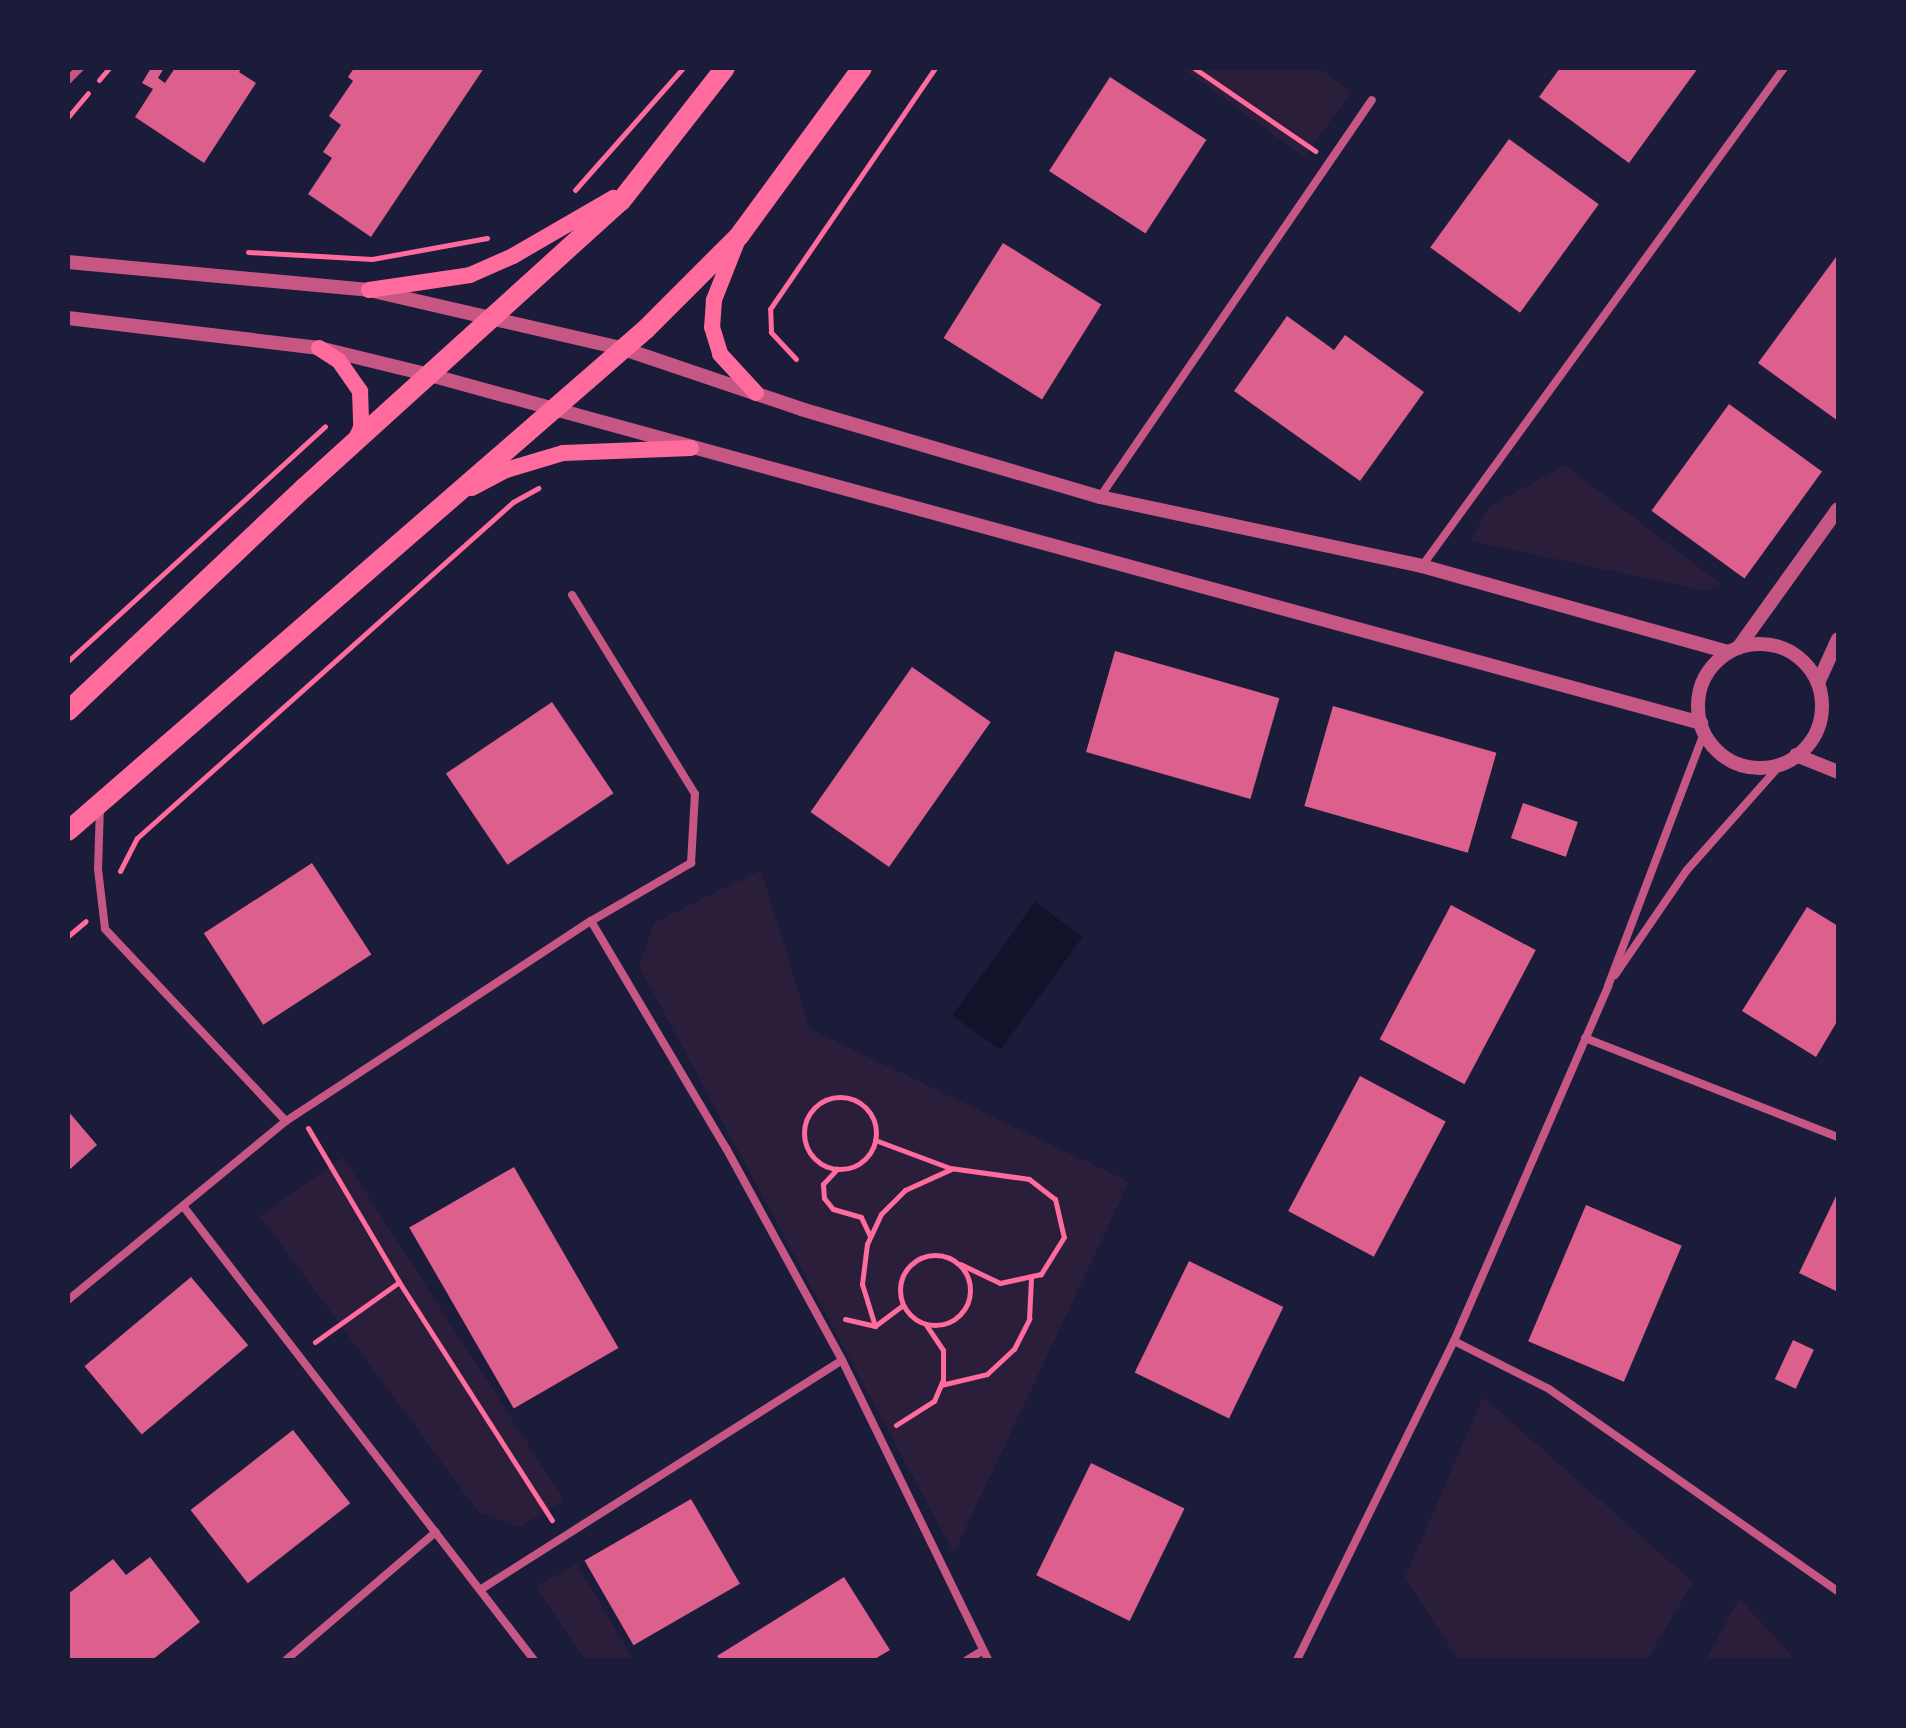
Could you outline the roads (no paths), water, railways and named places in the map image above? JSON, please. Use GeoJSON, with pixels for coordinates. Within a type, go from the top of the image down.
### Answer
{"type":"FeatureCollection","features":[{"type":"Feature","properties":{"kind":"main road"},"geometry":{"type":"LineString","coordinates":[[68,711],[353,444],[621,201],[725,68]]}},
{"type":"Feature","properties":{"kind":"main road"},"geometry":{"type":"LineString","coordinates":[[68,831],[624,349],[739,236],[862,68]]}},
{"type":"Feature","properties":{"kind":"main road"},"geometry":{"type":"LineString","coordinates":[[369,290],[489,268],[589,216],[642,174]]}},
{"type":"Feature","properties":{"kind":"main road"},"geometry":{"type":"LineString","coordinates":[[739,236],[714,300],[712,327],[720,354],[756,393]]}},
{"type":"Feature","properties":{"kind":"main road"},"geometry":{"type":"LineString","coordinates":[[319,348],[339,361],[360,391],[361,428],[353,444]]}},
{"type":"Feature","properties":{"kind":"main road"},"geometry":{"type":"LineString","coordinates":[[438,512],[506,470],[563,453],[691,448]]}},
{"type":"Feature","properties":{"kind":"street"},"geometry":{"type":"LineString","coordinates":[[68,80],[80,68]]}},
{"type":"Feature","properties":{"kind":"street"},"geometry":{"type":"LineString","coordinates":[[1422,566],[1784,68]]}},
{"type":"Feature","properties":{"kind":"street"},"geometry":{"type":"LineString","coordinates":[[1100,497],[1372,100]]}},
{"type":"Feature","properties":{"kind":"street"},"geometry":{"type":"LineString","coordinates":[[68,262],[369,290],[624,349],[756,393],[1100,497],[1422,566],[1733,650],[1770,644],[1790,651],[1818,683],[1822,701],[1813,737],[1796,755],[1781,764],[1687,870],[1608,986]]}},
{"type":"Feature","properties":{"kind":"street"},"geometry":{"type":"LineString","coordinates":[[68,318],[319,348],[430,375],[1702,728],[1730,760],[1747,767],[1781,764]]}},
{"type":"Feature","properties":{"kind":"street"},"geometry":{"type":"LineString","coordinates":[[1297,1660],[1454,1341],[1608,986],[1702,728],[1698,695],[1704,678],[1733,650],[1838,509]]}},
{"type":"Feature","properties":{"kind":"street"},"geometry":{"type":"LineString","coordinates":[[68,1300],[286,1121],[591,921],[691,863],[695,794],[572,595]]}},
{"type":"Feature","properties":{"kind":"street"},"geometry":{"type":"LineString","coordinates":[[1818,683],[1838,639]]}},
{"type":"Feature","properties":{"kind":"street"},"geometry":{"type":"LineString","coordinates":[[1822,701],[1838,707]]}},
{"type":"Feature","properties":{"kind":"street"},"geometry":{"type":"LineString","coordinates":[[1796,755],[1838,772]]}},
{"type":"Feature","properties":{"kind":"street"},"geometry":{"type":"LineString","coordinates":[[100,806],[105,929],[286,1121]]}},
{"type":"Feature","properties":{"kind":"street"},"geometry":{"type":"LineString","coordinates":[[591,921],[726,1148],[842,1360],[988,1660]]}},
{"type":"Feature","properties":{"kind":"street"},"geometry":{"type":"LineString","coordinates":[[1585,1038],[1838,1137]]}},
{"type":"Feature","properties":{"kind":"street"},"geometry":{"type":"LineString","coordinates":[[183,1206],[483,1588],[534,1660]]}},
{"type":"Feature","properties":{"kind":"street"},"geometry":{"type":"LineString","coordinates":[[1454,1341],[1549,1389],[1838,1591]]}},
{"type":"Feature","properties":{"kind":"street"},"geometry":{"type":"LineString","coordinates":[[483,1588],[842,1360]]}},
{"type":"Feature","properties":{"kind":"street"},"geometry":{"type":"LineString","coordinates":[[286,1660],[436,1532]]}},
{"type":"Feature","properties":{"kind":"street"},"geometry":{"type":"LineString","coordinates":[[967,1660],[982,1651]]}}]}
